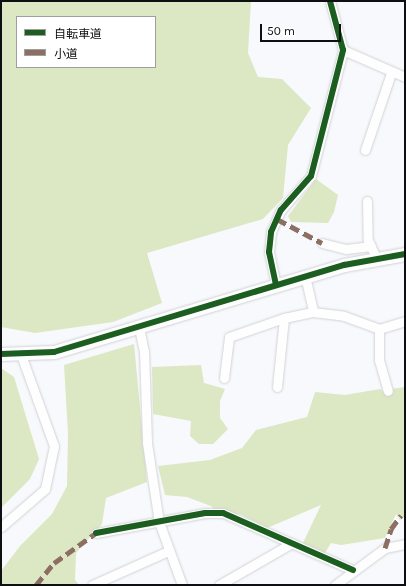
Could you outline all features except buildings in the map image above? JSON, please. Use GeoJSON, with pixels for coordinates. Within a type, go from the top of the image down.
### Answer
{"type":"FeatureCollection","features":[{"type":"Feature","properties":{"kind":"street"},"geometry":{"type":"LineString","coordinates":[[276,285],[269,252],[270,232],[280,210],[311,176],[343,50],[330,1]]}},
{"type":"Feature","properties":{"kind":"street"},"geometry":{"type":"LineString","coordinates":[[343,50],[391,73],[405,77]]}},
{"type":"Feature","properties":{"kind":"street"},"geometry":{"type":"LineString","coordinates":[[365,150],[391,73]]}},
{"type":"Feature","properties":{"kind":"street"},"geometry":{"type":"LineString","coordinates":[[367,201],[366,225],[374,252]]}},
{"type":"Feature","properties":{"kind":"street"},"geometry":{"type":"LineString","coordinates":[[322,243],[346,249],[405,254]]}},
{"type":"Feature","properties":{"kind":"street"},"geometry":{"type":"LineString","coordinates":[[1,354],[21,355],[54,352],[139,328],[305,276],[374,252]]}},
{"type":"Feature","properties":{"kind":"street"},"geometry":{"type":"LineString","coordinates":[[305,276],[313,312]]}},
{"type":"Feature","properties":{"kind":"street"},"geometry":{"type":"LineString","coordinates":[[224,378],[229,336],[284,318],[313,312],[344,316],[379,329],[405,321]]}},
{"type":"Feature","properties":{"kind":"street"},"geometry":{"type":"LineString","coordinates":[[277,387],[284,318]]}},
{"type":"Feature","properties":{"kind":"street"},"geometry":{"type":"LineString","coordinates":[[139,328],[144,351],[147,443],[159,522],[168,551],[182,585]]}},
{"type":"Feature","properties":{"kind":"street"},"geometry":{"type":"LineString","coordinates":[[379,329],[379,360],[388,391]]}},
{"type":"Feature","properties":{"kind":"street"},"geometry":{"type":"LineString","coordinates":[[1,527],[44,489],[54,446],[21,355]]}},
{"type":"Feature","properties":{"kind":"street"},"geometry":{"type":"LineString","coordinates":[[96,533],[223,513],[354,570]]}},
{"type":"Feature","properties":{"kind":"street"},"geometry":{"type":"LineString","coordinates":[[219,585],[292,544]]}},
{"type":"Feature","properties":{"kind":"street"},"geometry":{"type":"LineString","coordinates":[[338,584],[354,570],[385,548],[404,546]]}},
{"type":"Feature","properties":{"kind":"street"},"geometry":{"type":"LineString","coordinates":[[92,585],[168,551]]}},
{"type":"Feature","properties":{"kind":"green space"},"geometry":{"type":"Polygon","coordinates":[[[1,1],[251,1],[248,53],[258,77],[282,79],[311,108],[288,145],[283,198],[263,219],[147,253],[162,303],[113,322],[35,333],[1,327],[1,1]]]}},
{"type":"Feature","properties":{"kind":"green space"},"geometry":{"type":"Polygon","coordinates":[[[316,179],[338,195],[334,212],[328,223],[291,222],[288,216],[316,179]]]}},
{"type":"Feature","properties":{"kind":"green space"},"geometry":{"type":"Polygon","coordinates":[[[134,344],[147,482],[106,498],[102,524],[76,553],[75,580],[79,585],[1,585],[1,571],[20,546],[52,514],[67,486],[68,433],[64,365],[134,344]]]}},
{"type":"Feature","properties":{"kind":"green space"},"geometry":{"type":"Polygon","coordinates":[[[201,365],[204,383],[225,389],[220,401],[220,418],[228,429],[213,444],[199,444],[190,436],[191,421],[153,414],[152,367],[201,365]]]}},
{"type":"Feature","properties":{"kind":"green space"},"geometry":{"type":"Polygon","coordinates":[[[1,368],[14,377],[39,459],[30,479],[1,508],[1,368]]]}},
{"type":"Feature","properties":{"kind":"green space"},"geometry":{"type":"Polygon","coordinates":[[[405,387],[405,517],[400,520],[396,514],[385,538],[341,545],[331,543],[322,558],[302,545],[321,505],[267,528],[240,514],[219,515],[211,506],[187,497],[165,495],[158,466],[210,460],[242,448],[256,430],[307,417],[315,392],[345,395],[380,389],[388,395],[391,389],[405,387]]]}},
{"type":"Feature","properties":{"kind":"marked path"},"geometry":{"type":"LineString","coordinates":[[277,219],[322,243]]}},
{"type":"Feature","properties":{"kind":"marked path"},"geometry":{"type":"LineString","coordinates":[[385,548],[391,529],[401,515]]}},
{"type":"Feature","properties":{"kind":"marked path"},"geometry":{"type":"LineString","coordinates":[[36,585],[54,563],[96,533]]}},
{"type":"Feature","properties":{"kind":"cycle path"},"geometry":{"type":"LineString","coordinates":[[276,285],[269,252],[271,232],[281,210],[311,176],[343,50],[330,1]]}},
{"type":"Feature","properties":{"kind":"cycle path"},"geometry":{"type":"LineString","coordinates":[[1,354],[54,352],[344,265],[405,254]]}},
{"type":"Feature","properties":{"kind":"cycle path"},"geometry":{"type":"LineString","coordinates":[[96,533],[205,513],[223,513],[353,570]]}}]}
